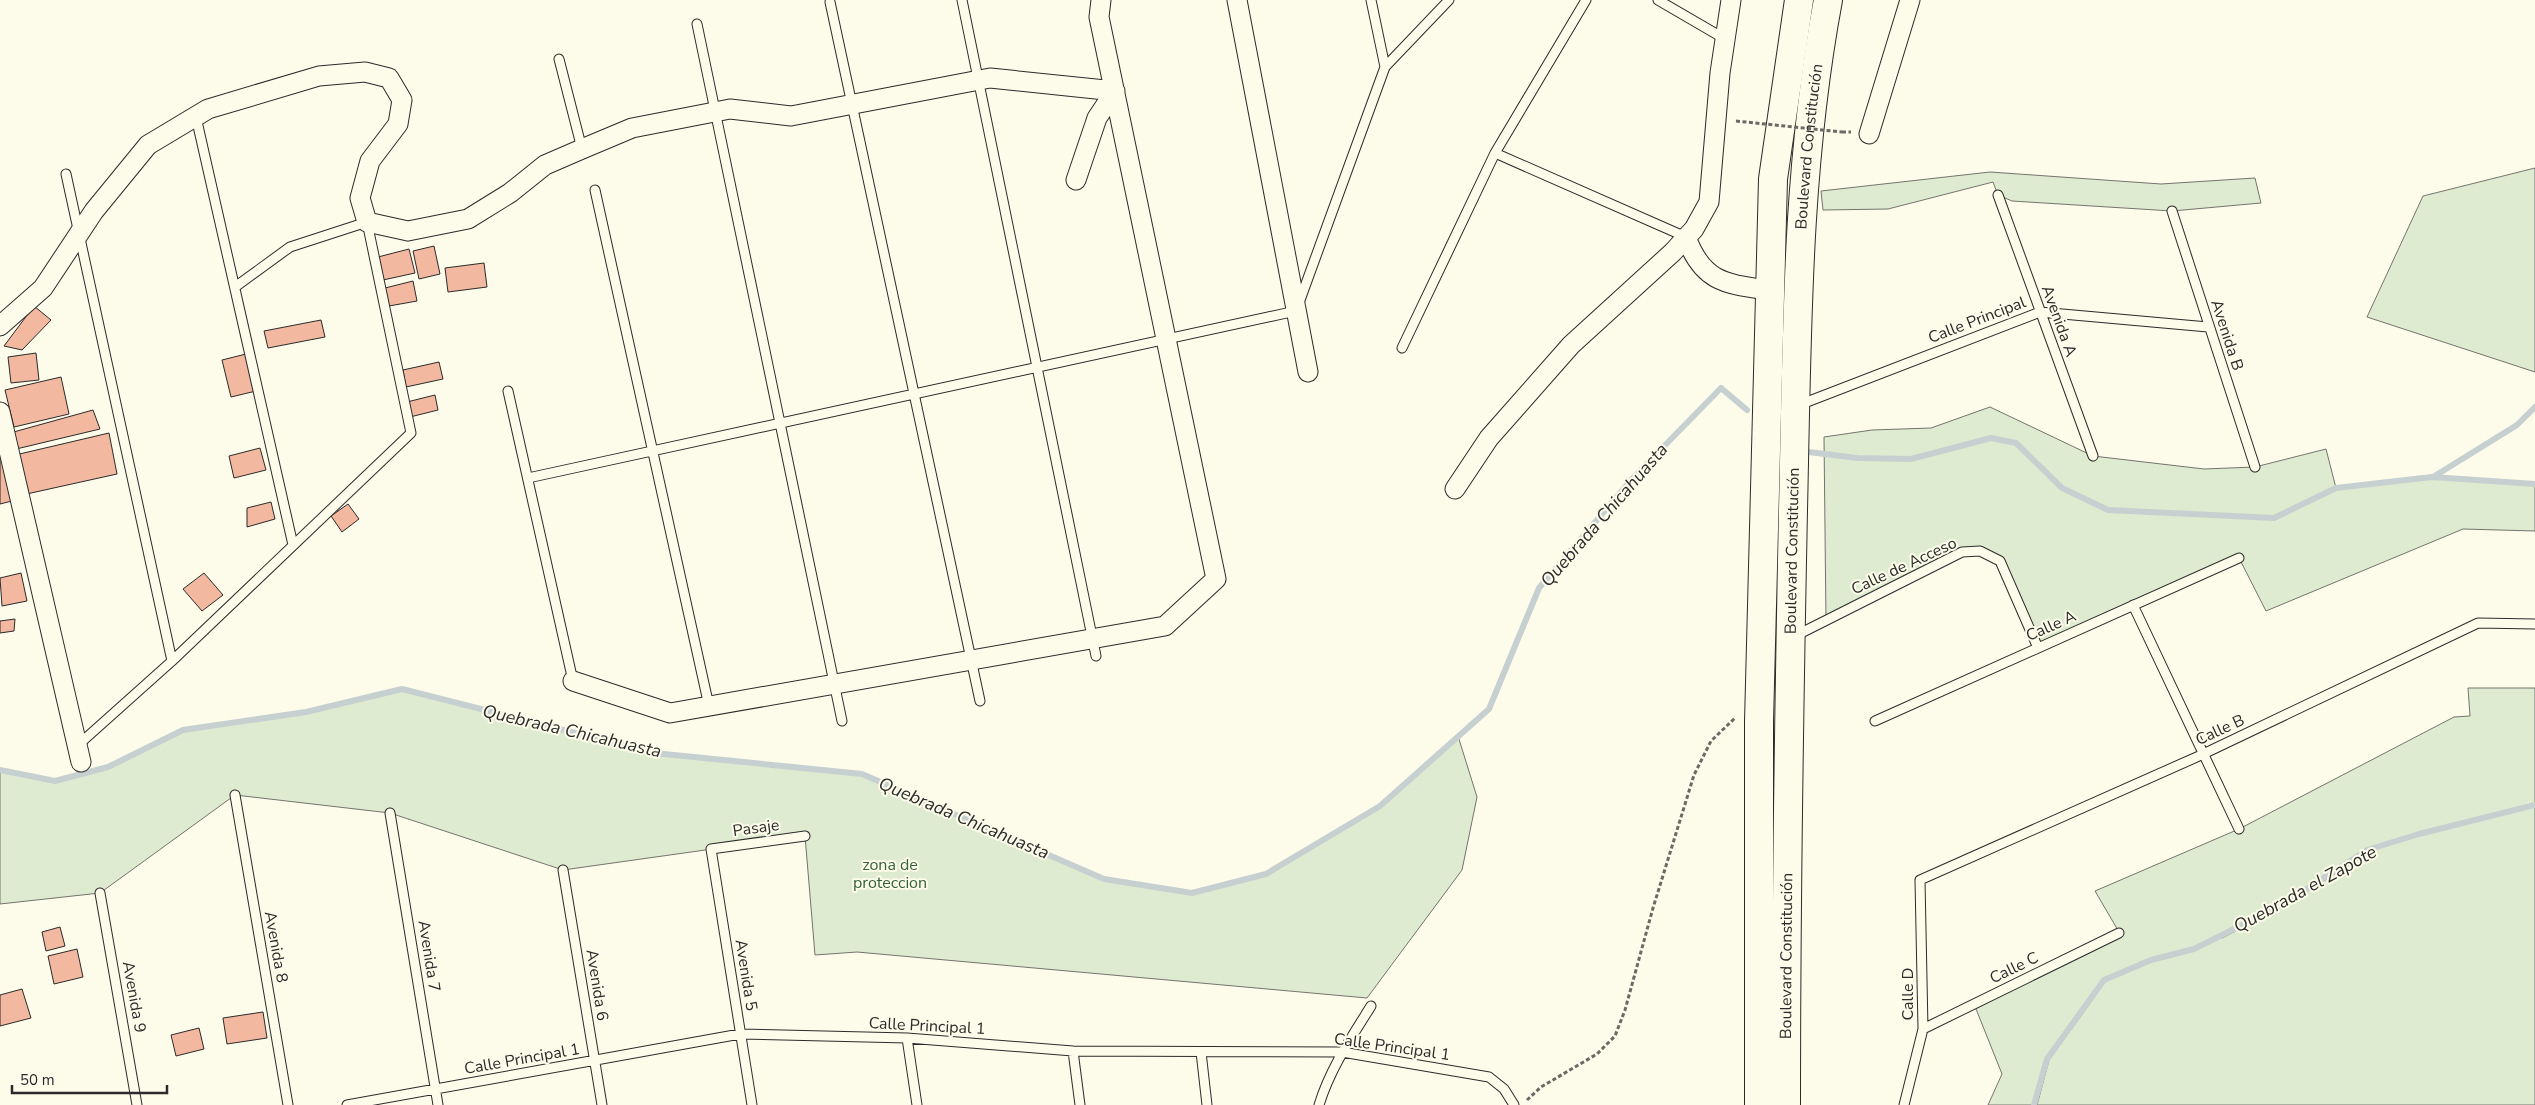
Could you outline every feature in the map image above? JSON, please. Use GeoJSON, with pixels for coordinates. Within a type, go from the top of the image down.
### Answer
{"type":"FeatureCollection","features":[{"type":"Feature","properties":{"kind":"highway","name":"Boulevard Constitución"},"geometry":{"type":"LineString","coordinates":[[1759,1105],[1760,696],[1773,179],[1799,0]]}},
{"type":"Feature","properties":{"kind":"highway","name":"Boulevard Constitución"},"geometry":{"type":"LineString","coordinates":[[1786,1105],[1796,306],[1804,165],[1817,58],[1828,0]]}},
{"type":"Feature","properties":{"kind":"street"},"geometry":{"type":"LineString","coordinates":[[573,681],[670,713],[971,660],[1094,647],[1165,626],[1216,578],[1099,17],[1101,0]]}},
{"type":"Feature","properties":{"kind":"street"},"geometry":{"type":"LineString","coordinates":[[1237,0],[1308,372]]}},
{"type":"Feature","properties":{"kind":"street"},"geometry":{"type":"LineString","coordinates":[[1455,489],[1489,438],[1571,345],[1694,229],[1709,202],[1720,73],[1731,0]]}},
{"type":"Feature","properties":{"kind":"street"},"geometry":{"type":"LineString","coordinates":[[1869,134],[1910,0]]}},
{"type":"Feature","properties":{"kind":"street"},"geometry":{"type":"LineString","coordinates":[[0,326],[43,288],[94,211],[148,144],[208,109],[318,76],[365,72],[389,78],[402,100],[398,124],[370,161],[360,198],[367,222],[408,231],[468,219],[510,193],[545,165],[632,128],[730,110],[791,116],[990,78],[1114,91]]}},
{"type":"Feature","properties":{"kind":"street"},"geometry":{"type":"LineString","coordinates":[[1076,180],[1097,118],[1114,91]]}},
{"type":"Feature","properties":{"kind":"street"},"geometry":{"type":"LineString","coordinates":[[1686,237],[1693,257],[1708,273],[1730,285],[1769,290]]}},
{"type":"Feature","properties":{"kind":"street"},"geometry":{"type":"LineString","coordinates":[[0,412],[79,754]]}},
{"type":"Feature","properties":{"kind":"lane"},"geometry":{"type":"LineString","coordinates":[[962,0],[1094,647]]}},
{"type":"Feature","properties":{"kind":"lane"},"geometry":{"type":"LineString","coordinates":[[1371,0],[1385,66]]}},
{"type":"Feature","properties":{"kind":"lane"},"geometry":{"type":"LineString","coordinates":[[528,478],[1296,312],[1385,66],[1449,0]]}},
{"type":"Feature","properties":{"kind":"lane"},"geometry":{"type":"LineString","coordinates":[[1402,348],[1495,153],[1586,0]]}},
{"type":"Feature","properties":{"kind":"lane"},"geometry":{"type":"LineString","coordinates":[[1658,0],[1725,39]]}},
{"type":"Feature","properties":{"kind":"lane"},"geometry":{"type":"LineString","coordinates":[[830,2],[980,702]]}},
{"type":"Feature","properties":{"kind":"lane"},"geometry":{"type":"LineString","coordinates":[[697,24],[842,722]]}},
{"type":"Feature","properties":{"kind":"lane"},"geometry":{"type":"LineString","coordinates":[[559,59],[582,149]]}},
{"type":"Feature","properties":{"kind":"lane"},"geometry":{"type":"LineString","coordinates":[[196,117],[293,545]]}},
{"type":"Feature","properties":{"kind":"lane"},"geometry":{"type":"LineString","coordinates":[[1495,153],[1686,237]]}},
{"type":"Feature","properties":{"kind":"lane"},"geometry":{"type":"LineString","coordinates":[[66,174],[172,661]]}},
{"type":"Feature","properties":{"kind":"lane"},"geometry":{"type":"LineString","coordinates":[[595,190],[709,706]]}},
{"type":"Feature","properties":{"kind":"lane","name":"Avenida A"},"geometry":{"type":"LineString","coordinates":[[1998,195],[2093,456]]}},
{"type":"Feature","properties":{"kind":"lane","name":"Avenida B"},"geometry":{"type":"LineString","coordinates":[[2172,211],[2208,327],[2255,467]]}},
{"type":"Feature","properties":{"kind":"lane"},"geometry":{"type":"LineString","coordinates":[[79,754],[172,661],[411,433],[367,222],[290,247],[235,287]]}},
{"type":"Feature","properties":{"kind":"lane","name":"Calle Principal"},"geometry":{"type":"LineString","coordinates":[[1795,406],[2040,312],[2208,327]]}},
{"type":"Feature","properties":{"kind":"lane"},"geometry":{"type":"LineString","coordinates":[[508,392],[573,681]]}},
{"type":"Feature","properties":{"kind":"lane","name":"Calle de Acceso"},"geometry":{"type":"LineString","coordinates":[[1791,638],[1962,552],[1980,551],[2000,561],[2038,648]]}},
{"type":"Feature","properties":{"kind":"lane","name":"Calle A"},"geometry":{"type":"LineString","coordinates":[[1875,721],[2239,558]]}},
{"type":"Feature","properties":{"kind":"lane"},"geometry":{"type":"LineString","coordinates":[[2133,606],[2239,829]]}},
{"type":"Feature","properties":{"kind":"lane","name":"Calle B"},"geometry":{"type":"LineString","coordinates":[[1920,880],[2203,754],[2478,623],[2535,624]]}},
{"type":"Feature","properties":{"kind":"lane","name":"Avenida 8"},"geometry":{"type":"LineString","coordinates":[[235,795],[288,1105]]}},
{"type":"Feature","properties":{"kind":"lane","name":"Avenida 7"},"geometry":{"type":"LineString","coordinates":[[390,813],[438,1105]]}},
{"type":"Feature","properties":{"kind":"lane","name":"Pasaje"},"geometry":{"type":"LineString","coordinates":[[711,849],[805,836]]}},
{"type":"Feature","properties":{"kind":"lane","name":"Avenida 5"},"geometry":{"type":"LineString","coordinates":[[711,849],[752,1105]]}},
{"type":"Feature","properties":{"kind":"lane","name":"Avenida 6"},"geometry":{"type":"LineString","coordinates":[[563,870],[602,1105]]}},
{"type":"Feature","properties":{"kind":"lane","name":"Calle D"},"geometry":{"type":"LineString","coordinates":[[1904,1105],[1923,1030],[1920,880]]}},
{"type":"Feature","properties":{"kind":"lane","name":"Avenida 9"},"geometry":{"type":"LineString","coordinates":[[100,893],[137,1105]]}},
{"type":"Feature","properties":{"kind":"lane","name":"Calle C"},"geometry":{"type":"LineString","coordinates":[[1923,1030],[2119,933]]}},
{"type":"Feature","properties":{"kind":"lane"},"geometry":{"type":"LineString","coordinates":[[1320,1105],[1325,1084],[1342,1052],[1371,1006]]}},
{"type":"Feature","properties":{"kind":"lane","name":"Calle Principal 1"},"geometry":{"type":"LineString","coordinates":[[347,1105],[595,1062],[740,1034],[907,1038],[1073,1051],[1342,1052],[1489,1077],[1504,1089],[1514,1105]]}},
{"type":"Feature","properties":{"kind":"lane"},"geometry":{"type":"LineString","coordinates":[[907,1038],[917,1105]]}},
{"type":"Feature","properties":{"kind":"lane"},"geometry":{"type":"LineString","coordinates":[[1073,1051],[1080,1105]]}},
{"type":"Feature","properties":{"kind":"lane"},"geometry":{"type":"LineString","coordinates":[[1201,1052],[1207,1105]]}},
{"type":"Feature","properties":{"kind":"path"},"geometry":{"type":"LineString","coordinates":[[1736,121],[1842,132]]}},
{"type":"Feature","properties":{"kind":"path"},"geometry":{"type":"LineString","coordinates":[[1525,1105],[1541,1087],[1597,1054],[1615,1036],[1625,1010],[1653,908],[1694,775],[1711,741],[1760,696]]}},
{"type":"Feature","properties":{"kind":"green space"},"geometry":{"type":"Polygon","coordinates":[[[2535,168],[2535,372],[2367,317],[2423,196],[2535,168]]]}},
{"type":"Feature","properties":{"kind":"green space"},"geometry":{"type":"Polygon","coordinates":[[[1990,172],[2161,184],[2255,178],[2261,203],[2172,211],[2012,201],[1998,195],[1993,182],[1888,209],[1823,210],[1821,191],[1990,172]]]}},
{"type":"Feature","properties":{"kind":"green space"},"geometry":{"type":"Polygon","coordinates":[[[1990,407],[2093,456],[2204,469],[2255,467],[2326,449],[2336,488],[2432,477],[2535,484],[2535,531],[2463,529],[2266,611],[2239,558],[2038,648],[2000,561],[1980,551],[1962,552],[1826,621],[1824,437],[1872,430],[1931,428],[1990,407]]]}},
{"type":"Feature","properties":{"kind":"green space"},"geometry":{"type":"Polygon","coordinates":[[[2468,688],[2535,688],[2535,1105],[2037,1105],[2049,1060],[2088,1006],[2047,1059],[2033,1105],[1988,1105],[2002,1074],[1974,1004],[2119,932],[2095,891],[2239,829],[2454,717],[2470,716],[2468,688]],[[2378,847],[2367,850],[2280,906],[2222,938],[2282,907],[2378,847]]]}},
{"type":"Feature","properties":{"kind":"green space","name":"zona de proteccion"},"geometry":{"type":"Polygon","coordinates":[[[402,689],[654,753],[862,774],[1104,878],[1192,893],[1266,874],[1380,806],[1458,736],[1477,797],[1462,870],[1367,998],[857,952],[815,955],[805,836],[563,870],[390,813],[235,795],[100,893],[0,904],[0,770],[55,781],[108,767],[183,730],[306,712],[402,689]]]}},
{"type":"Feature","properties":{"kind":"building"},"geometry":{"type":"Polygon","coordinates":[[[434,246],[440,274],[419,279],[413,251],[434,246]]]}},
{"type":"Feature","properties":{"kind":"building"},"geometry":{"type":"Polygon","coordinates":[[[409,249],[415,273],[383,280],[378,257],[409,249]]]}},
{"type":"Feature","properties":{"kind":"building"},"geometry":{"type":"Polygon","coordinates":[[[484,263],[487,287],[448,292],[445,268],[484,263]]]}},
{"type":"Feature","properties":{"kind":"building"},"geometry":{"type":"Polygon","coordinates":[[[413,281],[417,301],[389,306],[385,288],[413,281]]]}},
{"type":"Feature","properties":{"kind":"building"},"geometry":{"type":"Polygon","coordinates":[[[34,306],[51,320],[22,350],[4,346],[34,306]]]}},
{"type":"Feature","properties":{"kind":"building"},"geometry":{"type":"Polygon","coordinates":[[[321,320],[325,337],[268,348],[264,331],[321,320]]]}},
{"type":"Feature","properties":{"kind":"building"},"geometry":{"type":"Polygon","coordinates":[[[36,353],[39,380],[11,383],[8,357],[36,353]]]}},
{"type":"Feature","properties":{"kind":"building"},"geometry":{"type":"Polygon","coordinates":[[[246,354],[256,391],[231,397],[222,360],[246,354]]]}},
{"type":"Feature","properties":{"kind":"building"},"geometry":{"type":"Polygon","coordinates":[[[439,362],[443,379],[406,387],[403,370],[439,362]]]}},
{"type":"Feature","properties":{"kind":"building"},"geometry":{"type":"Polygon","coordinates":[[[61,377],[69,414],[14,427],[5,390],[61,377]]]}},
{"type":"Feature","properties":{"kind":"building"},"geometry":{"type":"Polygon","coordinates":[[[435,395],[438,410],[410,417],[407,402],[435,395]]]}},
{"type":"Feature","properties":{"kind":"building"},"geometry":{"type":"Polygon","coordinates":[[[93,410],[100,429],[12,450],[10,433],[93,410]]]}},
{"type":"Feature","properties":{"kind":"building"},"geometry":{"type":"Polygon","coordinates":[[[109,433],[117,474],[22,495],[11,456],[109,433]]]}},
{"type":"Feature","properties":{"kind":"building"},"geometry":{"type":"Polygon","coordinates":[[[260,448],[266,470],[234,478],[229,456],[260,448]]]}},
{"type":"Feature","properties":{"kind":"building"},"geometry":{"type":"Polygon","coordinates":[[[0,453],[12,501],[0,504],[0,453]]]}},
{"type":"Feature","properties":{"kind":"building"},"geometry":{"type":"Polygon","coordinates":[[[271,502],[275,519],[247,527],[247,508],[271,502]]]}},
{"type":"Feature","properties":{"kind":"building"},"geometry":{"type":"Polygon","coordinates":[[[348,504],[359,519],[342,532],[331,516],[348,504]]]}},
{"type":"Feature","properties":{"kind":"building"},"geometry":{"type":"Polygon","coordinates":[[[21,573],[27,601],[2,606],[0,578],[21,573]]]}},
{"type":"Feature","properties":{"kind":"building"},"geometry":{"type":"Polygon","coordinates":[[[204,573],[223,595],[202,611],[183,589],[204,573]]]}},
{"type":"Feature","properties":{"kind":"building"},"geometry":{"type":"Polygon","coordinates":[[[15,619],[14,631],[0,633],[0,621],[15,619]]]}},
{"type":"Feature","properties":{"kind":"building"},"geometry":{"type":"Polygon","coordinates":[[[60,927],[65,946],[46,951],[42,932],[60,927]]]}},
{"type":"Feature","properties":{"kind":"building"},"geometry":{"type":"Polygon","coordinates":[[[77,949],[83,977],[54,984],[48,956],[77,949]]]}},
{"type":"Feature","properties":{"kind":"building"},"geometry":{"type":"Polygon","coordinates":[[[22,989],[31,1018],[0,1026],[0,995],[22,989]]]}},
{"type":"Feature","properties":{"kind":"building"},"geometry":{"type":"Polygon","coordinates":[[[263,1012],[267,1038],[227,1044],[223,1018],[263,1012]]]}},
{"type":"Feature","properties":{"kind":"building"},"geometry":{"type":"Polygon","coordinates":[[[199,1028],[204,1049],[176,1056],[171,1035],[199,1028]]]}},
{"type":"Feature","properties":{"kind":"waterway","name":"Quebrada Chicahuasta"},"geometry":{"type":"LineString","coordinates":[[0,770],[55,781],[108,767],[183,730],[306,712],[402,689],[654,753],[862,774],[1104,879],[1192,893],[1266,874],[1380,806],[1489,709],[1539,588],[1632,479],[1721,388],[1747,410]]}},
{"type":"Feature","properties":{"kind":"waterway"},"geometry":{"type":"LineString","coordinates":[[2433,477],[2517,425],[2535,407]]}},
{"type":"Feature","properties":{"kind":"waterway","name":"Quebrada Chicahuasta"},"geometry":{"type":"LineString","coordinates":[[1801,451],[1857,458],[1911,459],[1991,438],[2016,443],[2062,488],[2108,510],[2274,518],[2336,488],[2432,477],[2535,484]]}},
{"type":"Feature","properties":{"kind":"waterway","name":"Quebrada el Zapote"},"geometry":{"type":"LineString","coordinates":[[2034,1105],[2047,1059],[2104,980],[2151,960],[2194,949],[2280,906],[2367,850],[2419,834],[2535,805]]}}]}
